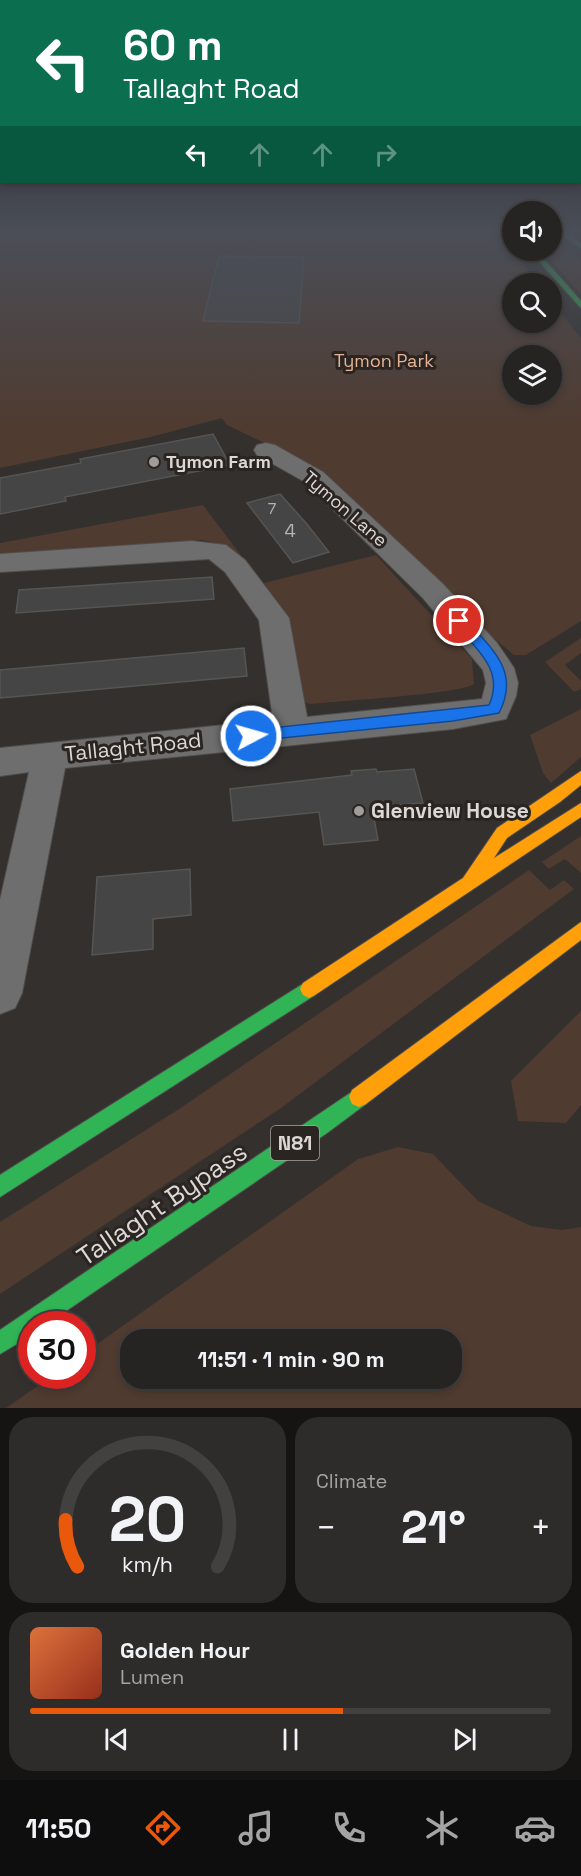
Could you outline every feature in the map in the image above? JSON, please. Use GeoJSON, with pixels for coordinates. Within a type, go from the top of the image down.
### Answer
{"type":"FeatureCollection","features":[{"type":"Feature","properties":{"kind":"main road"},"geometry":{"type":"LineString","coordinates":[[569,298],[581,320]]}},
{"type":"Feature","properties":{"kind":"main road"},"geometry":{"type":"LineString","coordinates":[[470,881],[502,833],[555,798],[581,777]]}},
{"type":"Feature","properties":{"kind":"main road"},"geometry":{"type":"LineString","coordinates":[[0,1187],[270,1014],[581,809]]}},
{"type":"Feature","properties":{"kind":"main road","name":"Tallaght Bypass"},"geometry":{"type":"LineString","coordinates":[[0,1343],[320,1126],[581,930]]}},
{"type":"Feature","properties":{"kind":"street","name":"Tymon Lane"},"geometry":{"type":"LineString","coordinates":[[266,450],[314,477],[392,550]]}},
{"type":"Feature","properties":{"kind":"street"},"geometry":{"type":"LineString","coordinates":[[0,563],[192,550],[216,551],[235,566],[274,618],[292,731]]}},
{"type":"Feature","properties":{"kind":"street","name":"Tallaght Road"},"geometry":{"type":"LineString","coordinates":[[0,762],[494,710],[502,683],[498,668],[433,591],[392,550]]}},
{"type":"Feature","properties":{"kind":"street"},"geometry":{"type":"LineString","coordinates":[[0,993],[47,773],[48,756]]}},
{"type":"Feature","properties":{"kind":"green space","name":"Tymon Park"},"geometry":{"type":"Polygon","coordinates":[[[0,298],[502,298],[502,333],[562,333],[562,314],[581,338],[581,621],[526,655],[514,655],[471,619],[304,462],[227,425],[222,418],[151,437],[0,468],[0,298]]]}},
{"type":"Feature","properties":{"kind":"green space"},"geometry":{"type":"Polygon","coordinates":[[[203,505],[255,574],[225,545],[202,540],[0,555],[0,543],[203,505]]]}},
{"type":"Feature","properties":{"kind":"green space"},"geometry":{"type":"Polygon","coordinates":[[[376,555],[472,659],[474,684],[465,688],[424,694],[311,704],[303,702],[277,614],[264,583],[376,555]]]}},
{"type":"Feature","properties":{"kind":"green space"},"geometry":{"type":"Polygon","coordinates":[[[581,638],[581,653],[565,665],[581,681],[581,689],[574,692],[545,662],[581,638]]]}},
{"type":"Feature","properties":{"kind":"green space"},"geometry":{"type":"Polygon","coordinates":[[[581,709],[581,757],[551,783],[543,773],[530,735],[581,709]]]}},
{"type":"Feature","properties":{"kind":"green space"},"geometry":{"type":"Polygon","coordinates":[[[581,836],[581,873],[565,859],[549,869],[542,862],[581,836]]]}},
{"type":"Feature","properties":{"kind":"green space"},"geometry":{"type":"Polygon","coordinates":[[[529,870],[550,890],[564,880],[574,889],[281,1108],[0,1294],[0,1222],[179,1109],[529,870]]]}},
{"type":"Feature","properties":{"kind":"green space"},"geometry":{"type":"Polygon","coordinates":[[[581,1011],[581,1105],[566,1123],[518,1121],[511,1081],[581,1011]]]}},
{"type":"Feature","properties":{"kind":"green space"},"geometry":{"type":"Polygon","coordinates":[[[398,1147],[433,1154],[478,1201],[531,1226],[562,1230],[581,1227],[581,1408],[6,1408],[33,1389],[96,1389],[96,1345],[358,1159],[398,1147]]]}},
{"type":"Feature","properties":{"kind":"building"},"geometry":{"type":"Polygon","coordinates":[[[209,298],[301,298],[299,323],[203,321],[209,298]]]}},
{"type":"Feature","properties":{"kind":"building","name":"Tymon Farm"},"geometry":{"type":"Polygon","coordinates":[[[213,434],[230,465],[65,497],[66,501],[0,514],[0,478],[81,463],[80,459],[213,434]]]}},
{"type":"Feature","properties":{"kind":"building"},"geometry":{"type":"Polygon","coordinates":[[[280,494],[329,552],[293,563],[247,503],[280,494]]]}},
{"type":"Feature","properties":{"kind":"building"},"geometry":{"type":"Polygon","coordinates":[[[212,577],[214,599],[16,613],[19,590],[212,577]]]}},
{"type":"Feature","properties":{"kind":"building"},"geometry":{"type":"Polygon","coordinates":[[[244,648],[247,676],[0,698],[0,670],[244,648]]]}},
{"type":"Feature","properties":{"kind":"building","name":"Glenview House"},"geometry":{"type":"Polygon","coordinates":[[[376,769],[377,772],[414,769],[423,803],[397,805],[400,816],[374,818],[378,840],[324,845],[319,812],[233,821],[230,789],[352,775],[351,771],[376,769]]]}},
{"type":"Feature","properties":{"kind":"building"},"geometry":{"type":"Polygon","coordinates":[[[190,869],[191,915],[153,919],[153,949],[92,955],[97,877],[190,869]]]}},
{"type":"Feature","properties":{"kind":"traffic: fast"},"geometry":{"type":"LineString","coordinates":[[574,298],[581,306]]}},
{"type":"Feature","properties":{"kind":"traffic: fast"},"geometry":{"type":"LineString","coordinates":[[0,1187],[309,989]]}},
{"type":"Feature","properties":{"kind":"traffic: fast"},"geometry":{"type":"LineString","coordinates":[[0,1343],[320,1126],[359,1097]]}},
{"type":"Feature","properties":{"kind":"traffic: slow"},"geometry":{"type":"LineString","coordinates":[[470,881],[502,833],[555,798],[581,777]]}},
{"type":"Feature","properties":{"kind":"traffic: slow"},"geometry":{"type":"LineString","coordinates":[[309,989],[581,809]]}},
{"type":"Feature","properties":{"kind":"traffic: slow"},"geometry":{"type":"LineString","coordinates":[[359,1097],[581,930]]}},
{"type":"Feature","properties":{"kind":"place","name":"Tymon Farm"},"geometry":{"type":"Point","coordinates":[154,462]}},
{"type":"Feature","properties":{"kind":"place","name":"Glenview House"},"geometry":{"type":"Point","coordinates":[359,811]}},
{"type":"Feature","properties":{"kind":"route"},"geometry":{"type":"LineString","coordinates":[[251,736],[494,710],[502,683],[498,668],[459,621]]}}]}
